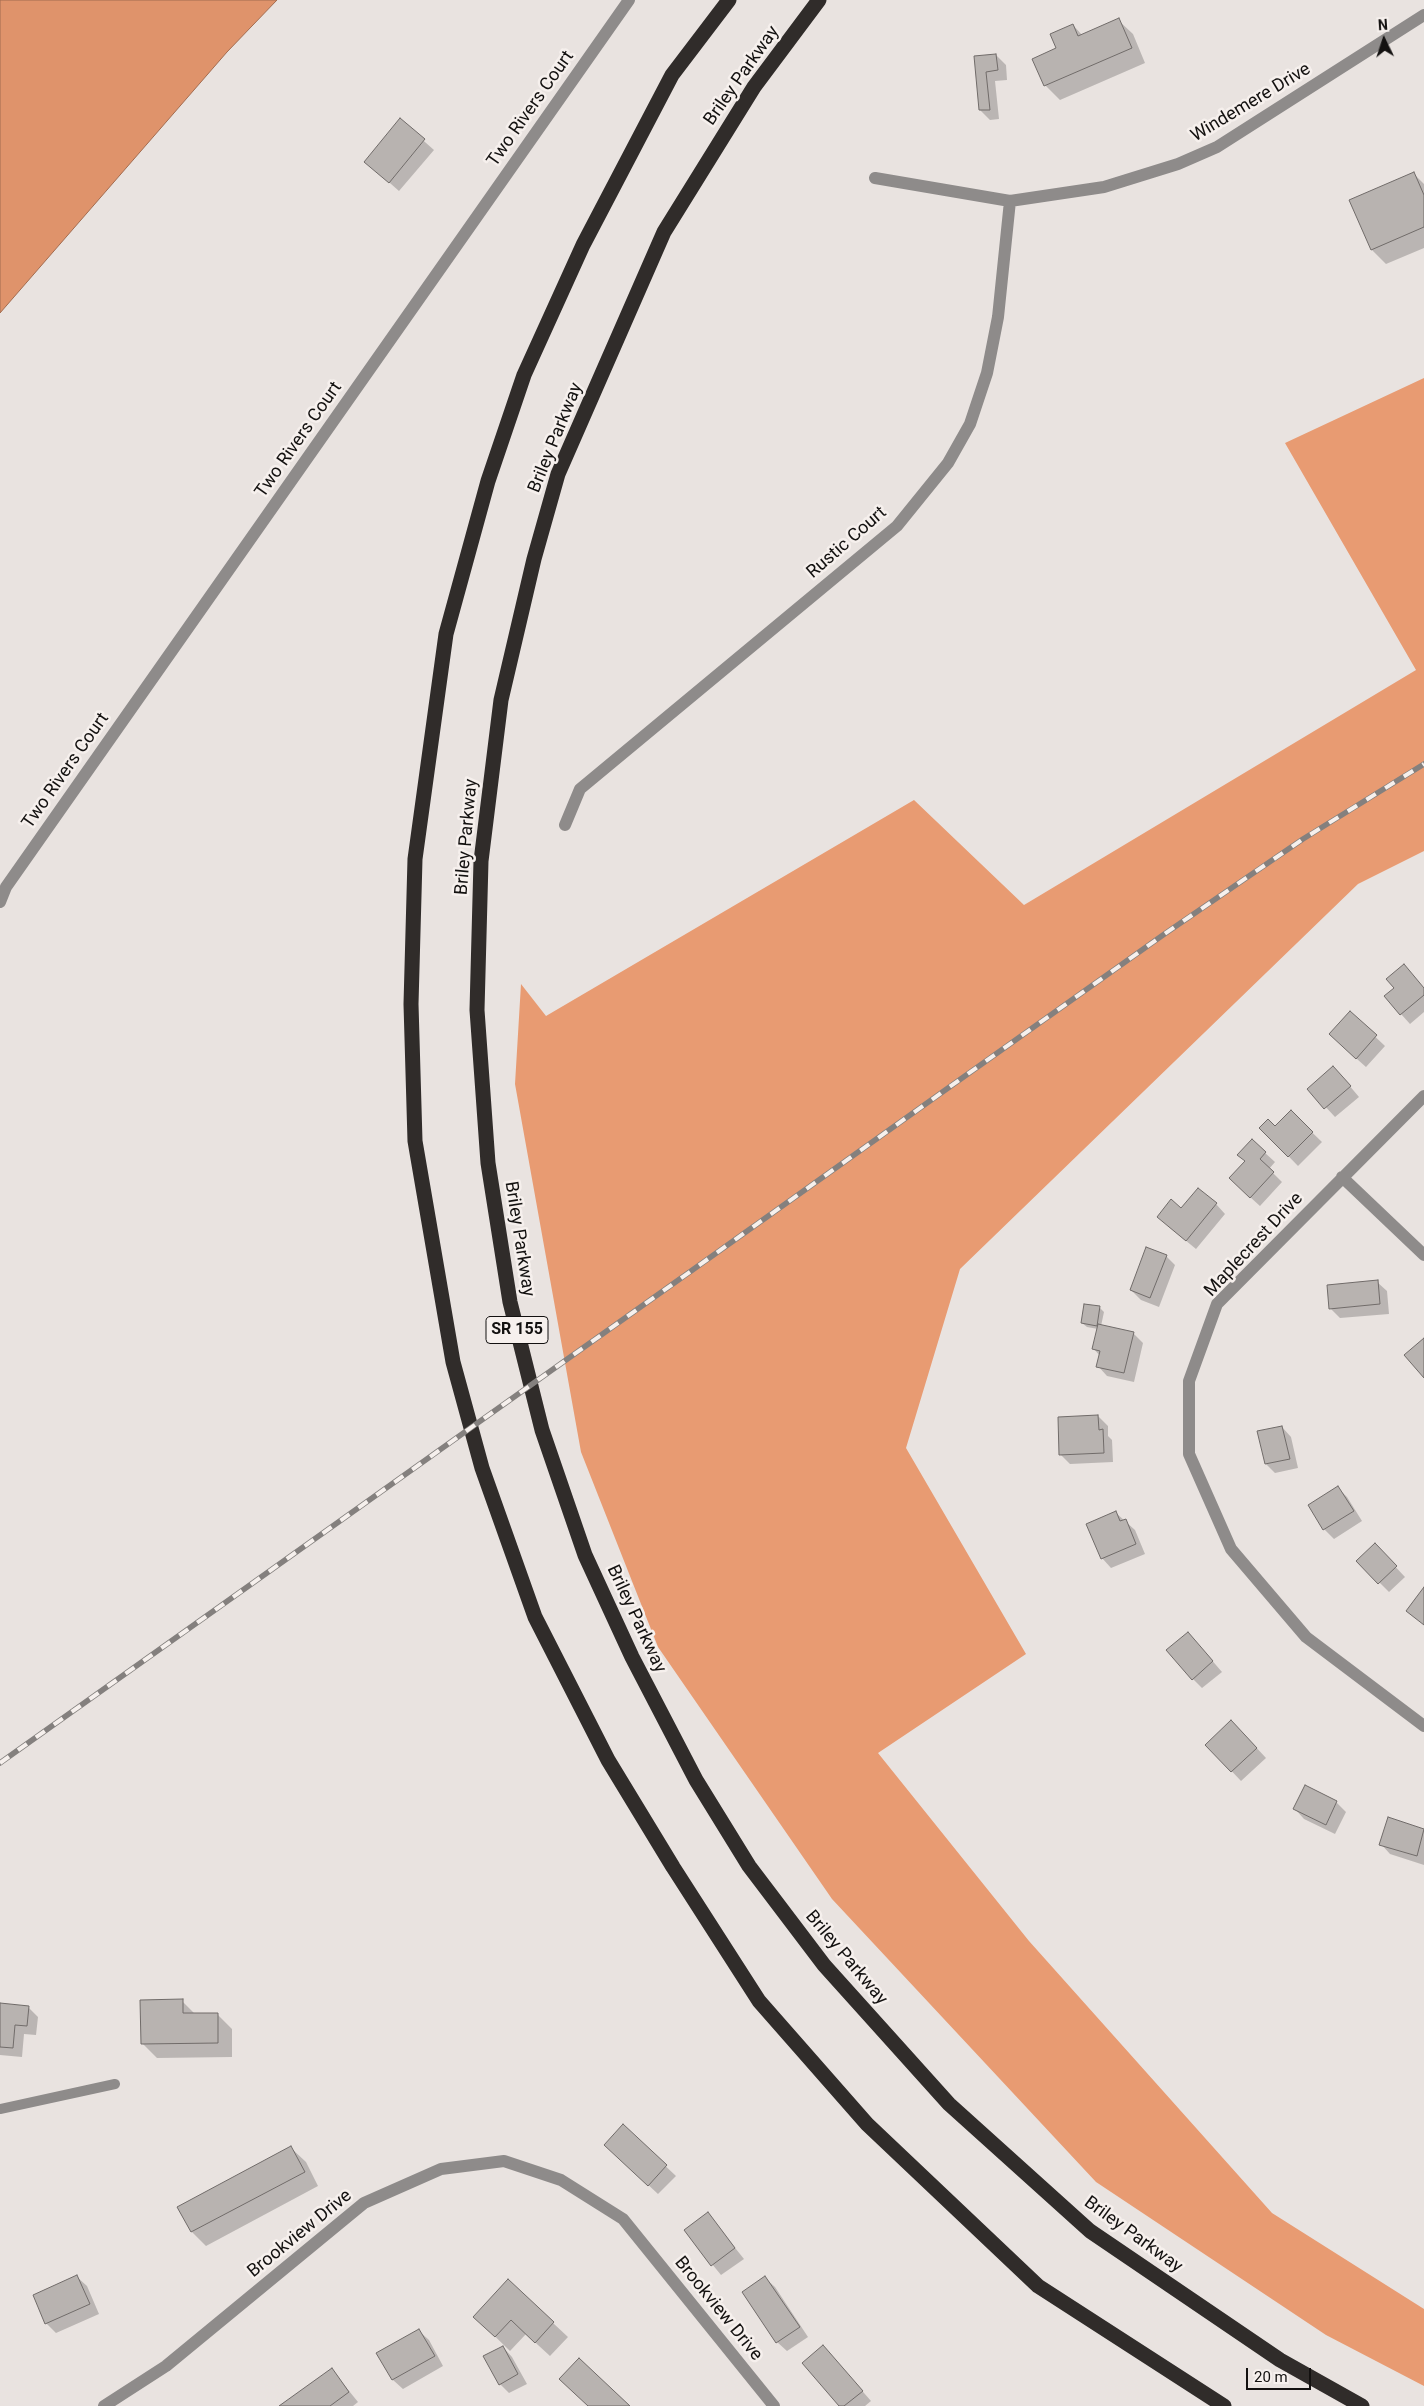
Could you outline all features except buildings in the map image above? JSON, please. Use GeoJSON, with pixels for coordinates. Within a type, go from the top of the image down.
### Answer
{"type":"FeatureCollection","features":[{"type":"Feature","properties":{"kind":"highway"},"geometry":{"type":"LineString","coordinates":[[729,0],[672,74],[583,245],[524,375],[488,481],[446,634],[415,860],[411,1004],[415,1141],[453,1362],[482,1468],[536,1617],[608,1760],[758,2001],[867,2124],[1038,2286],[1224,2406]]}},
{"type":"Feature","properties":{"kind":"highway","name":"Briley Parkway"},"geometry":{"type":"LineString","coordinates":[[819,0],[754,87],[664,232],[558,474],[534,559],[501,700],[481,862],[478,1019],[488,1163],[510,1302],[542,1430],[585,1555],[632,1657],[696,1780],[748,1866],[824,1965],[948,2104],[1090,2231],[1280,2360],[1362,2406]]}},
{"type":"Feature","properties":{"kind":"street","name":"Two Rivers Court"},"geometry":{"type":"LineString","coordinates":[[0,902],[6,887],[629,0]]}},
{"type":"Feature","properties":{"kind":"street","name":"Windemere Drive"},"geometry":{"type":"LineString","coordinates":[[875,178],[1010,201],[1104,187],[1178,164],[1217,146],[1424,15]]}},
{"type":"Feature","properties":{"kind":"street","name":"Rustic Court"},"geometry":{"type":"LineString","coordinates":[[565,825],[580,789],[897,526],[948,464],[970,424],[987,373],[998,317],[1010,201]]}},
{"type":"Feature","properties":{"kind":"street","name":"Maplecrest Drive"},"geometry":{"type":"LineString","coordinates":[[1424,1096],[1218,1304],[1189,1381],[1189,1454],[1231,1549],[1306,1637],[1424,1726]]}},
{"type":"Feature","properties":{"kind":"street"},"geometry":{"type":"LineString","coordinates":[[1342,1177],[1424,1255]]}},
{"type":"Feature","properties":{"kind":"street","name":"Brookview Drive"},"geometry":{"type":"LineString","coordinates":[[104,2406],[166,2366],[364,2203],[440,2169],[504,2161],[561,2180],[623,2219],[774,2406]]}},
{"type":"Feature","properties":{"kind":"lane"},"geometry":{"type":"LineString","coordinates":[[0,2109],[115,2084]]}},
{"type":"Feature","properties":{"kind":"shaded area"},"geometry":{"type":"Polygon","coordinates":[[[0,0],[277,0],[227,52],[0,313],[0,0]]]}},
{"type":"Feature","properties":{"kind":"shaded area"},"geometry":{"type":"Polygon","coordinates":[[[1424,378],[1424,851],[1358,884],[960,1269],[906,1448],[1026,1654],[878,1753],[1029,1941],[1272,2213],[1424,2309],[1424,2386],[1326,2335],[1096,2182],[832,1899],[658,1647],[581,1452],[515,1084],[521,984],[546,1016],[914,800],[1024,905],[1416,670],[1285,443],[1424,378]]]}},
{"type":"Feature","properties":{"kind":"railway"},"geometry":{"type":"LineString","coordinates":[[0,1763],[1163,935],[1303,839],[1424,764]]}}]}
